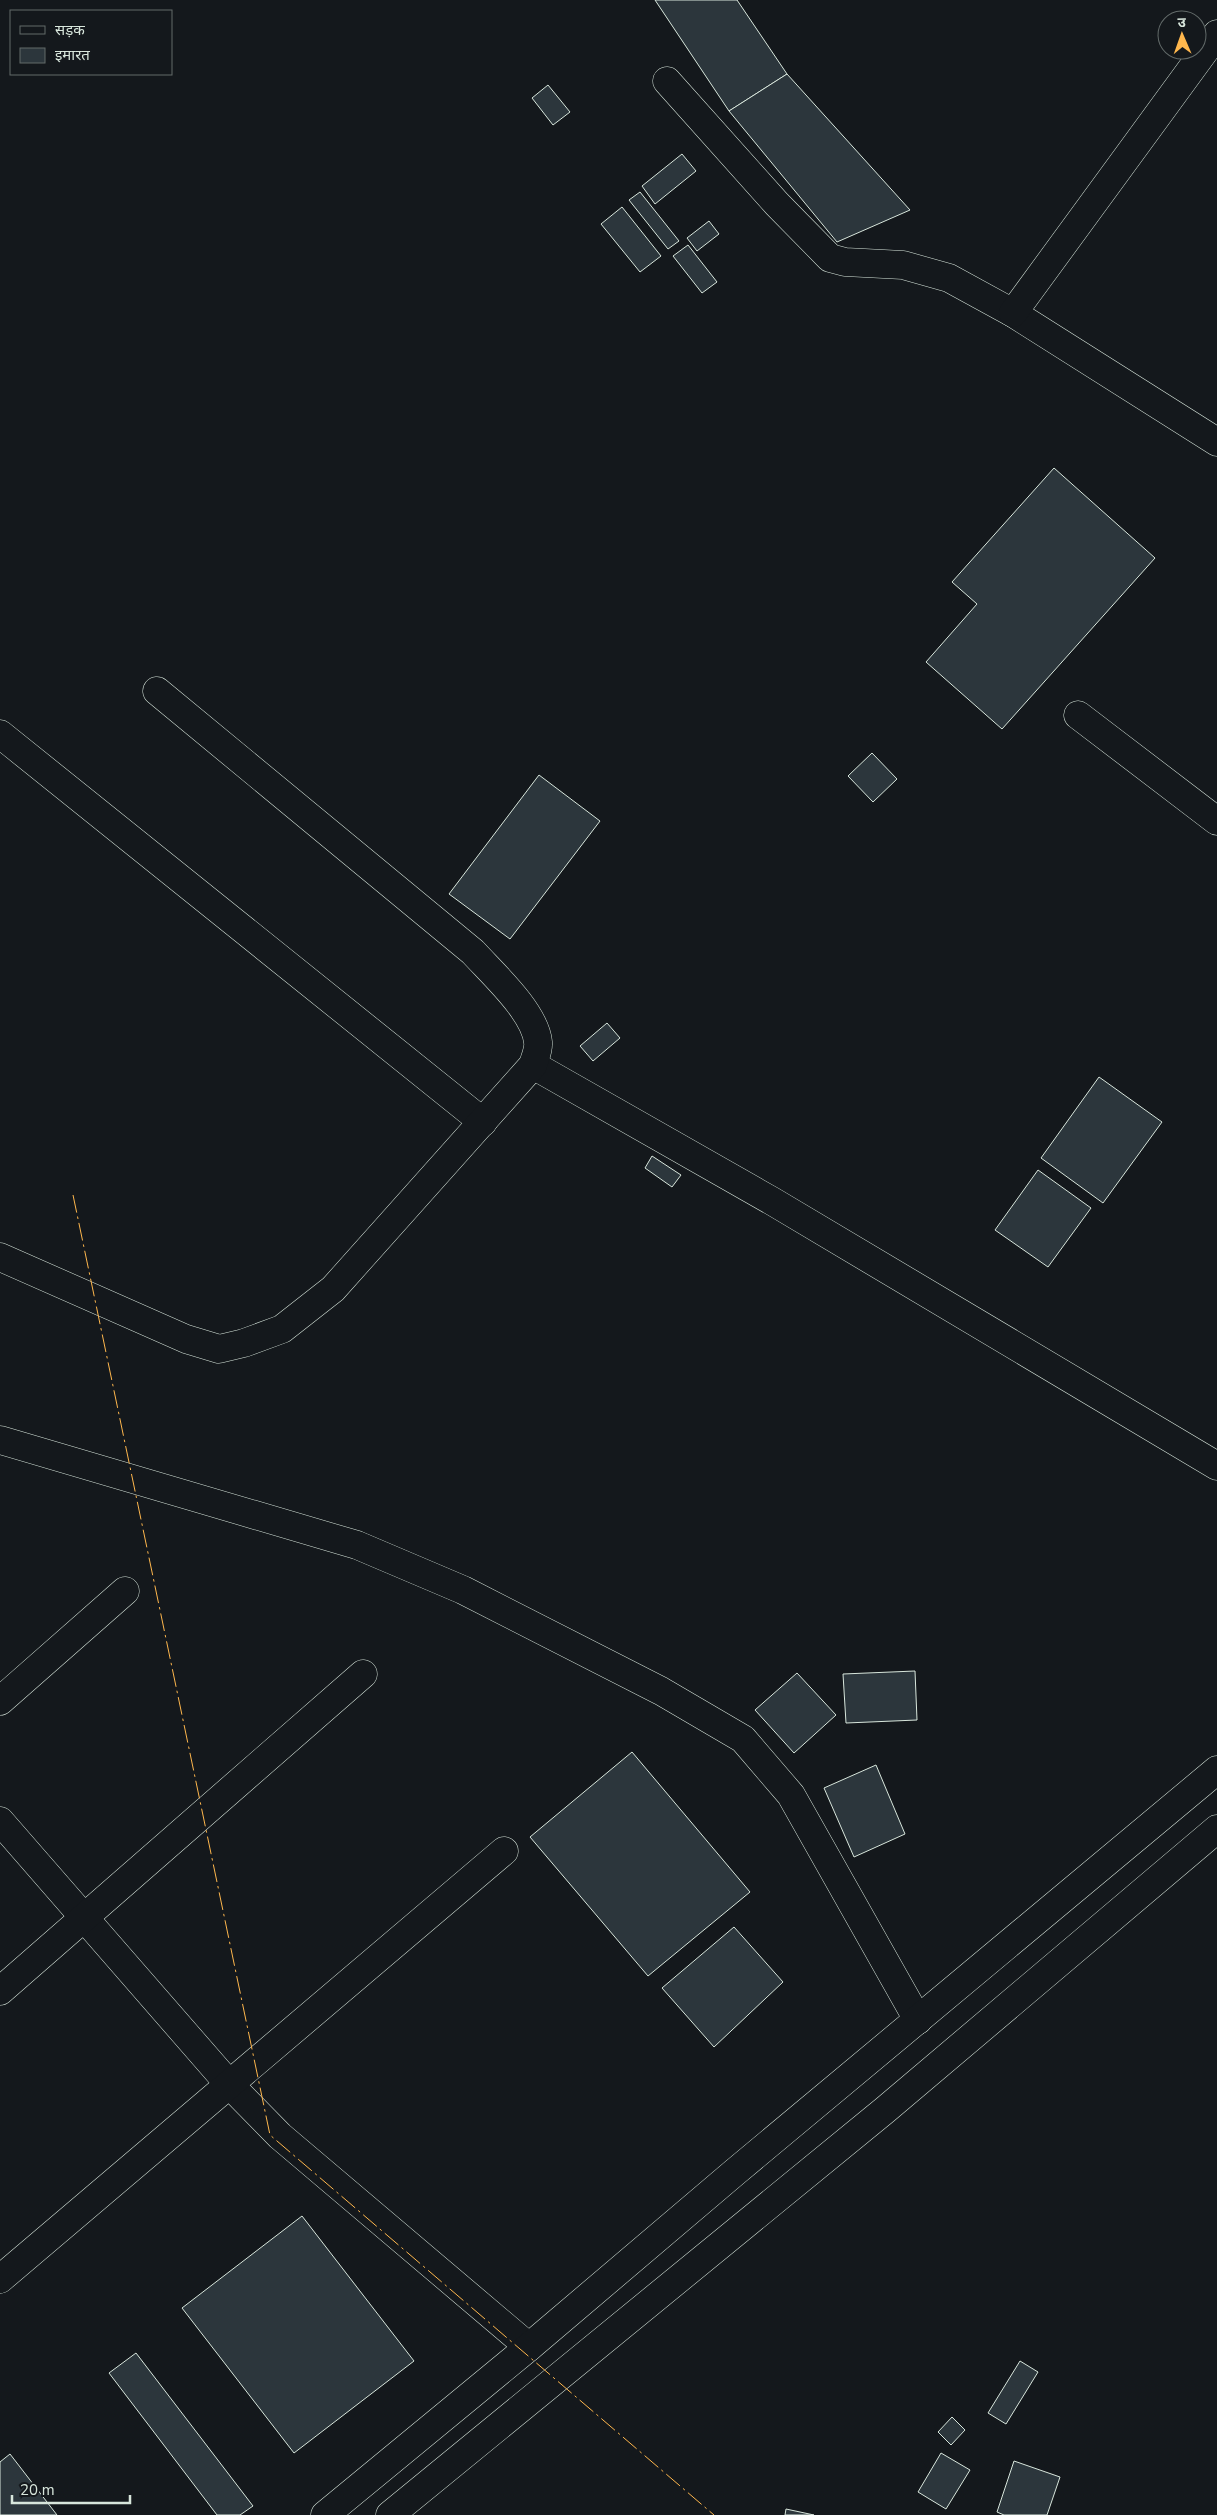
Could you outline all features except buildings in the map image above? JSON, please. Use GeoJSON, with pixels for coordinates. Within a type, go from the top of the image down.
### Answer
{"type":"FeatureCollection","features":[{"type":"Feature","properties":{"kind":"main road"},"geometry":{"type":"LineString","coordinates":[[1013,313],[1217,34]]}},
{"type":"Feature","properties":{"kind":"main road"},"geometry":{"type":"LineString","coordinates":[[666,81],[777,204],[830,258],[845,262],[903,266],[949,278],[1013,313],[1217,442]]}},
{"type":"Feature","properties":{"kind":"main road"},"geometry":{"type":"LineString","coordinates":[[0,1257],[186,1339],[219,1349],[282,1330],[333,1289],[533,1065],[538,1042],[531,1022],[514,998],[473,952],[157,691]]}},
{"type":"Feature","properties":{"kind":"main road"},"geometry":{"type":"LineString","coordinates":[[1078,715],[1217,821]]}},
{"type":"Feature","properties":{"kind":"main road"},"geometry":{"type":"LineString","coordinates":[[0,734],[482,1122]]}},
{"type":"Feature","properties":{"kind":"main road"},"geometry":{"type":"LineString","coordinates":[[533,1065],[772,1200],[1217,1466]]}},
{"type":"Feature","properties":{"kind":"main road"},"geometry":{"type":"LineString","coordinates":[[0,1440],[357,1545],[463,1590],[661,1691],[743,1739],[791,1795],[918,2020]]}},
{"type":"Feature","properties":{"kind":"main road"},"geometry":{"type":"LineString","coordinates":[[0,1701],[125,1592]]}},
{"type":"Feature","properties":{"kind":"main road"},"geometry":{"type":"LineString","coordinates":[[0,1991],[364,1674]]}},
{"type":"Feature","properties":{"kind":"main road"},"geometry":{"type":"LineString","coordinates":[[325,2515],[529,2348],[1217,1770]]}},
{"type":"Feature","properties":{"kind":"main road"},"geometry":{"type":"LineString","coordinates":[[0,1821],[229,2084],[280,2136],[529,2348]]}},
{"type":"Feature","properties":{"kind":"main road"},"geometry":{"type":"LineString","coordinates":[[390,2515],[885,2110],[1217,1829]]}},
{"type":"Feature","properties":{"kind":"main road"},"geometry":{"type":"LineString","coordinates":[[0,2278],[504,1851]]}},
{"type":"Feature","properties":{"kind":"power"},"geometry":{"type":"LineString","coordinates":[[73,1195],[270,2135],[714,2515]]}}]}
